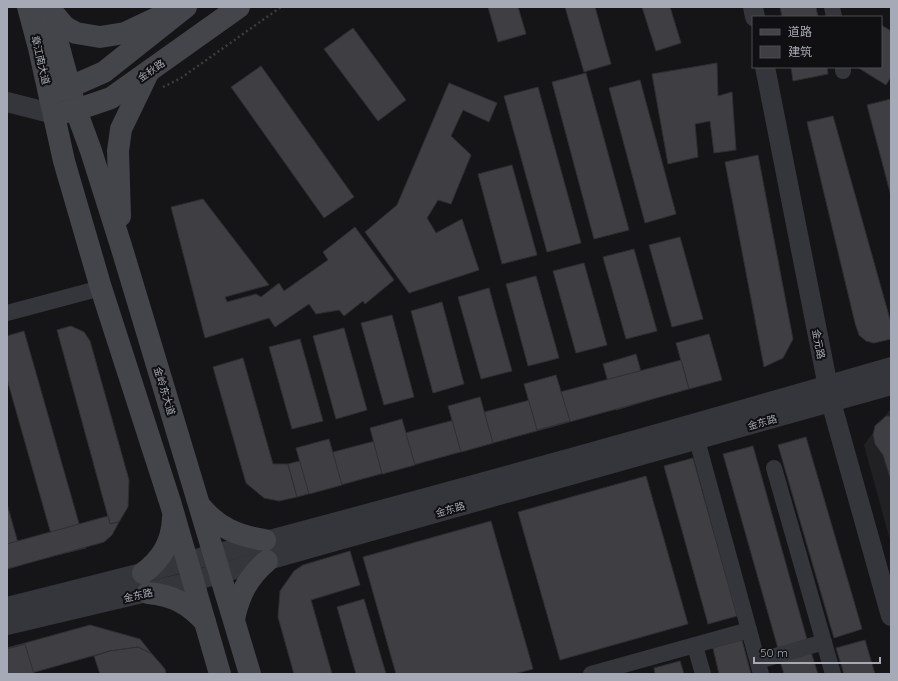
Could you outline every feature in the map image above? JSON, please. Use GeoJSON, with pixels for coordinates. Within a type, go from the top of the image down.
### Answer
{"type":"FeatureCollection","features":[{"type":"Feature","properties":{"kind":"main road","name":"章江南大道"},"geometry":{"type":"LineString","coordinates":[[28,7],[54,114]]}},
{"type":"Feature","properties":{"kind":"main road","name":"章江南大道"},"geometry":{"type":"LineString","coordinates":[[48,7],[76,110]]}},
{"type":"Feature","properties":{"kind":"main road"},"geometry":{"type":"LineString","coordinates":[[48,7],[64,27],[76,33],[100,37],[125,33],[178,7]]}},
{"type":"Feature","properties":{"kind":"main road"},"geometry":{"type":"LineString","coordinates":[[49,93],[70,87],[104,72],[186,7]]}},
{"type":"Feature","properties":{"kind":"main road","name":"金秋路"},"geometry":{"type":"LineString","coordinates":[[54,114],[76,110],[111,98],[154,80],[239,7]]}},
{"type":"Feature","properties":{"kind":"main road"},"geometry":{"type":"LineString","coordinates":[[122,249],[118,151],[125,119],[154,80]]}},
{"type":"Feature","properties":{"kind":"main road","name":"金岭东大道"},"geometry":{"type":"LineString","coordinates":[[76,110],[91,151],[122,249],[250,674]]}},
{"type":"Feature","properties":{"kind":"main road"},"geometry":{"type":"LineString","coordinates":[[54,114],[64,161],[101,288],[171,505],[220,674]]}},
{"type":"Feature","properties":{"kind":"main road"},"geometry":{"type":"LineString","coordinates":[[171,505],[173,517],[170,541],[145,583],[189,606],[206,623]]}},
{"type":"Feature","properties":{"kind":"main road"},"geometry":{"type":"LineString","coordinates":[[200,506],[208,515],[226,529],[251,538],[266,550],[242,592],[234,619]]}},
{"type":"Feature","properties":{"kind":"street","name":"金元路"},"geometry":{"type":"LineString","coordinates":[[765,68],[829,394],[891,616]]}},
{"type":"Feature","properties":{"kind":"street"},"geometry":{"type":"LineString","coordinates":[[7,102],[49,93]]}},
{"type":"Feature","properties":{"kind":"street"},"geometry":{"type":"LineString","coordinates":[[7,102],[54,114]]}},
{"type":"Feature","properties":{"kind":"street"},"geometry":{"type":"LineString","coordinates":[[7,313],[101,288]]}},
{"type":"Feature","properties":{"kind":"street","name":"金东路"},"geometry":{"type":"LineString","coordinates":[[266,550],[697,440],[829,394],[891,367]]}},
{"type":"Feature","properties":{"kind":"street","name":"金东路"},"geometry":{"type":"LineString","coordinates":[[7,607],[145,583],[193,581],[217,564],[694,425],[829,394],[891,385]]}},
{"type":"Feature","properties":{"kind":"street"},"geometry":{"type":"LineString","coordinates":[[697,440],[760,668],[824,642]]}},
{"type":"Feature","properties":{"kind":"street"},"geometry":{"type":"LineString","coordinates":[[774,468],[833,674]]}},
{"type":"Feature","properties":{"kind":"street","name":"金东路"},"geometry":{"type":"LineString","coordinates":[[7,625],[145,583],[187,560],[217,564]]}},
{"type":"Feature","properties":{"kind":"street"},"geometry":{"type":"LineString","coordinates":[[591,674],[640,668],[695,646],[749,630]]}},
{"type":"Feature","properties":{"kind":"street"},"geometry":{"type":"LineString","coordinates":[[695,646],[703,674]]}},
{"type":"Feature","properties":{"kind":"path"},"geometry":{"type":"LineString","coordinates":[[154,80],[181,78],[281,7]]}},
{"type":"Feature","properties":{"kind":"shaded area"},"geometry":{"type":"Polygon","coordinates":[[[891,408],[891,544],[864,445],[891,408]]]}},
{"type":"Feature","properties":{"kind":"building"},"geometry":{"type":"Polygon","coordinates":[[[488,7],[518,7],[526,34],[498,42],[488,7]]]}},
{"type":"Feature","properties":{"kind":"building"},"geometry":{"type":"Polygon","coordinates":[[[565,7],[595,7],[611,64],[584,72],[565,7]]]}},
{"type":"Feature","properties":{"kind":"building"},"geometry":{"type":"Polygon","coordinates":[[[642,7],[670,7],[681,43],[656,51],[642,7]]]}},
{"type":"Feature","properties":{"kind":"building"},"geometry":{"type":"Polygon","coordinates":[[[780,7],[816,7],[818,16],[782,16],[780,7]]]}},
{"type":"Feature","properties":{"kind":"building"},"geometry":{"type":"Polygon","coordinates":[[[882,26],[891,31],[891,77],[886,85],[859,68],[882,68],[882,26]]]}},
{"type":"Feature","properties":{"kind":"building"},"geometry":{"type":"Polygon","coordinates":[[[353,28],[406,100],[378,121],[324,49],[353,28]]]}},
{"type":"Feature","properties":{"kind":"building"},"geometry":{"type":"Polygon","coordinates":[[[717,63],[718,96],[732,92],[736,150],[714,153],[710,121],[695,124],[698,157],[668,164],[652,74],[717,63]]]}},
{"type":"Feature","properties":{"kind":"building"},"geometry":{"type":"Polygon","coordinates":[[[261,66],[354,197],[324,218],[231,87],[261,66]]]}},
{"type":"Feature","properties":{"kind":"building"},"geometry":{"type":"Polygon","coordinates":[[[791,68],[827,68],[828,74],[793,81],[791,68]]]}},
{"type":"Feature","properties":{"kind":"building"},"geometry":{"type":"Polygon","coordinates":[[[586,73],[629,230],[594,239],[552,82],[586,73]]]}},
{"type":"Feature","properties":{"kind":"building"},"geometry":{"type":"Polygon","coordinates":[[[640,80],[676,214],[645,223],[609,88],[640,80]]]}},
{"type":"Feature","properties":{"kind":"building"},"geometry":{"type":"Polygon","coordinates":[[[449,83],[497,103],[489,122],[463,110],[451,136],[471,155],[451,204],[438,200],[427,218],[436,233],[462,219],[479,270],[409,293],[365,232],[397,205],[449,83]]]}},
{"type":"Feature","properties":{"kind":"building"},"geometry":{"type":"Polygon","coordinates":[[[538,87],[581,243],[547,252],[504,96],[538,87]]]}},
{"type":"Feature","properties":{"kind":"building"},"geometry":{"type":"Polygon","coordinates":[[[891,99],[891,196],[867,105],[891,99]]]}},
{"type":"Feature","properties":{"kind":"building"},"geometry":{"type":"Polygon","coordinates":[[[833,116],[891,323],[891,339],[874,343],[866,341],[859,335],[855,323],[807,122],[833,116]]]}},
{"type":"Feature","properties":{"kind":"building"},"geometry":{"type":"Polygon","coordinates":[[[758,155],[793,339],[783,358],[764,367],[725,162],[758,155]]]}},
{"type":"Feature","properties":{"kind":"building"},"geometry":{"type":"Polygon","coordinates":[[[512,165],[537,255],[502,264],[478,174],[512,165]]]}},
{"type":"Feature","properties":{"kind":"building"},"geometry":{"type":"Polygon","coordinates":[[[203,199],[269,285],[225,297],[227,302],[256,294],[261,297],[279,283],[284,291],[328,260],[323,252],[355,227],[394,280],[365,304],[363,301],[344,316],[339,310],[316,314],[309,304],[275,327],[269,318],[205,338],[171,207],[203,199]]]}},
{"type":"Feature","properties":{"kind":"building"},"geometry":{"type":"Polygon","coordinates":[[[680,237],[703,319],[672,327],[649,245],[680,237]]]}},
{"type":"Feature","properties":{"kind":"building"},"geometry":{"type":"Polygon","coordinates":[[[634,249],[657,331],[626,339],[603,257],[634,249]]]}},
{"type":"Feature","properties":{"kind":"building"},"geometry":{"type":"Polygon","coordinates":[[[584,263],[607,345],[576,353],[553,271],[584,263]]]}},
{"type":"Feature","properties":{"kind":"building"},"geometry":{"type":"Polygon","coordinates":[[[536,276],[559,358],[528,366],[506,284],[536,276]]]}},
{"type":"Feature","properties":{"kind":"building"},"geometry":{"type":"Polygon","coordinates":[[[489,288],[512,371],[481,379],[458,297],[489,288]]]}},
{"type":"Feature","properties":{"kind":"building"},"geometry":{"type":"Polygon","coordinates":[[[442,302],[464,384],[433,393],[411,311],[442,302]]]}},
{"type":"Feature","properties":{"kind":"building"},"geometry":{"type":"Polygon","coordinates":[[[392,315],[414,397],[384,405],[361,323],[392,315]]]}},
{"type":"Feature","properties":{"kind":"building"},"geometry":{"type":"Polygon","coordinates":[[[71,326],[84,332],[90,341],[129,480],[128,507],[119,522],[110,524],[57,330],[71,326]]]}},
{"type":"Feature","properties":{"kind":"building"},"geometry":{"type":"Polygon","coordinates":[[[344,328],[367,410],[336,419],[313,336],[344,328]]]}},
{"type":"Feature","properties":{"kind":"building"},"geometry":{"type":"Polygon","coordinates":[[[24,331],[86,548],[57,555],[7,379],[7,336],[24,331]]]}},
{"type":"Feature","properties":{"kind":"building"},"geometry":{"type":"Polygon","coordinates":[[[709,334],[722,380],[689,389],[676,343],[709,334]]]}},
{"type":"Feature","properties":{"kind":"building"},"geometry":{"type":"Polygon","coordinates":[[[300,339],[323,421],[292,429],[269,347],[300,339]]]}},
{"type":"Feature","properties":{"kind":"building"},"geometry":{"type":"Polygon","coordinates":[[[636,354],[649,400],[616,410],[603,364],[636,354]]]}},
{"type":"Feature","properties":{"kind":"building"},"geometry":{"type":"Polygon","coordinates":[[[243,358],[273,464],[288,464],[297,497],[279,501],[264,498],[246,483],[213,367],[243,358]]]}},
{"type":"Feature","properties":{"kind":"building"},"geometry":{"type":"Polygon","coordinates":[[[681,360],[689,389],[297,497],[288,464],[681,360]]]}},
{"type":"Feature","properties":{"kind":"building"},"geometry":{"type":"Polygon","coordinates":[[[556,375],[570,421],[537,430],[524,384],[556,375]]]}},
{"type":"Feature","properties":{"kind":"building"},"geometry":{"type":"Polygon","coordinates":[[[480,397],[493,443],[461,452],[448,406],[480,397]]]}},
{"type":"Feature","properties":{"kind":"building"},"geometry":{"type":"Polygon","coordinates":[[[886,416],[891,416],[891,481],[883,455],[875,444],[873,435],[875,426],[886,416]]]}},
{"type":"Feature","properties":{"kind":"building"},"geometry":{"type":"Polygon","coordinates":[[[402,419],[415,465],[382,474],[370,428],[402,419]]]}},
{"type":"Feature","properties":{"kind":"building"},"geometry":{"type":"Polygon","coordinates":[[[806,437],[862,629],[834,638],[778,445],[806,437]]]}},
{"type":"Feature","properties":{"kind":"building"},"geometry":{"type":"Polygon","coordinates":[[[329,439],[342,485],[309,494],[296,448],[329,439]]]}},
{"type":"Feature","properties":{"kind":"building"},"geometry":{"type":"Polygon","coordinates":[[[753,446],[808,643],[779,652],[723,454],[753,446]]]}},
{"type":"Feature","properties":{"kind":"building"},"geometry":{"type":"Polygon","coordinates":[[[693,458],[737,616],[708,624],[664,466],[693,458]]]}},
{"type":"Feature","properties":{"kind":"building"},"geometry":{"type":"Polygon","coordinates":[[[646,476],[688,624],[560,660],[518,512],[646,476]]]}},
{"type":"Feature","properties":{"kind":"building"},"geometry":{"type":"Polygon","coordinates":[[[7,504],[24,564],[7,569],[7,504]]]}},
{"type":"Feature","properties":{"kind":"building"},"geometry":{"type":"Polygon","coordinates":[[[108,516],[110,524],[119,522],[112,535],[104,542],[7,569],[7,544],[108,516]]]}},
{"type":"Feature","properties":{"kind":"building"},"geometry":{"type":"Polygon","coordinates":[[[491,521],[533,669],[514,674],[396,674],[363,557],[491,521]]]}},
{"type":"Feature","properties":{"kind":"building"},"geometry":{"type":"Polygon","coordinates":[[[350,551],[360,585],[311,600],[332,674],[294,674],[278,617],[280,591],[294,571],[303,565],[350,551]]]}},
{"type":"Feature","properties":{"kind":"building"},"geometry":{"type":"Polygon","coordinates":[[[364,599],[386,674],[356,674],[337,607],[364,599]]]}},
{"type":"Feature","properties":{"kind":"building"},"geometry":{"type":"Polygon","coordinates":[[[90,625],[140,639],[152,654],[138,647],[110,651],[28,674],[7,674],[7,648],[90,625]]]}},
{"type":"Feature","properties":{"kind":"building"},"geometry":{"type":"Polygon","coordinates":[[[742,640],[751,674],[719,674],[713,648],[742,640]]]}},
{"type":"Feature","properties":{"kind":"building"},"geometry":{"type":"Polygon","coordinates":[[[865,640],[875,674],[844,674],[836,648],[865,640]]]}},
{"type":"Feature","properties":{"kind":"building"},"geometry":{"type":"Polygon","coordinates":[[[25,644],[34,674],[7,674],[7,649],[25,644]]]}},
{"type":"Feature","properties":{"kind":"building"},"geometry":{"type":"Polygon","coordinates":[[[138,647],[152,654],[165,669],[166,674],[100,674],[94,656],[110,651],[138,647]]]}},
{"type":"Feature","properties":{"kind":"building"},"geometry":{"type":"Polygon","coordinates":[[[811,652],[818,674],[784,674],[780,661],[811,652]]]}},
{"type":"Feature","properties":{"kind":"building"},"geometry":{"type":"Polygon","coordinates":[[[680,661],[684,674],[655,674],[654,668],[680,661]]]}}]}
